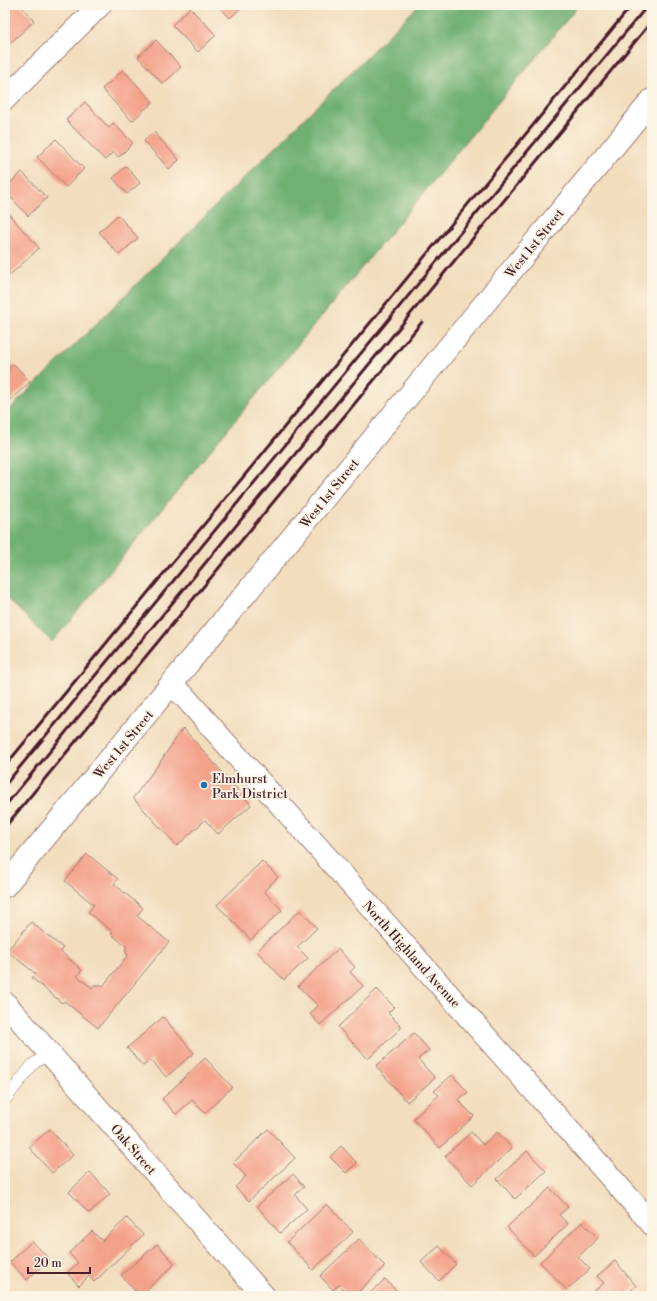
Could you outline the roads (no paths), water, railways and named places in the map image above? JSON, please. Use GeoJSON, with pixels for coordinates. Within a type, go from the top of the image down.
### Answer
{"type":"FeatureCollection","features":[{"type":"Feature","properties":{"kind":"street"},"geometry":{"type":"LineString","coordinates":[[5,99],[96,6]]}},
{"type":"Feature","properties":{"kind":"street","name":"West 1st Street"},"geometry":{"type":"LineString","coordinates":[[5,886],[652,100]]}},
{"type":"Feature","properties":{"kind":"street","name":"North Highland Avenue"},"geometry":{"type":"LineString","coordinates":[[172,685],[189,701],[652,1224]]}},
{"type":"Feature","properties":{"kind":"street","name":"Oak Street"},"geometry":{"type":"LineString","coordinates":[[7,1010],[50,1054],[264,1296]]}},
{"type":"Feature","properties":{"kind":"lane"},"geometry":{"type":"LineString","coordinates":[[5,1100],[33,1064],[50,1054]]}},
{"type":"Feature","properties":{"kind":"railway"},"geometry":{"type":"LineString","coordinates":[[5,766],[632,5]]}},
{"type":"Feature","properties":{"kind":"railway"},"geometry":{"type":"LineString","coordinates":[[5,785],[648,5]]}},
{"type":"Feature","properties":{"kind":"railway"},"geometry":{"type":"LineString","coordinates":[[5,806],[652,21]]}},
{"type":"Feature","properties":{"kind":"railway"},"geometry":{"type":"LineString","coordinates":[[5,827],[422,322]]}},
{"type":"Feature","properties":{"kind":"place","name":"Elmhurst Park District"},"geometry":{"type":"Point","coordinates":[204,785]}}]}
